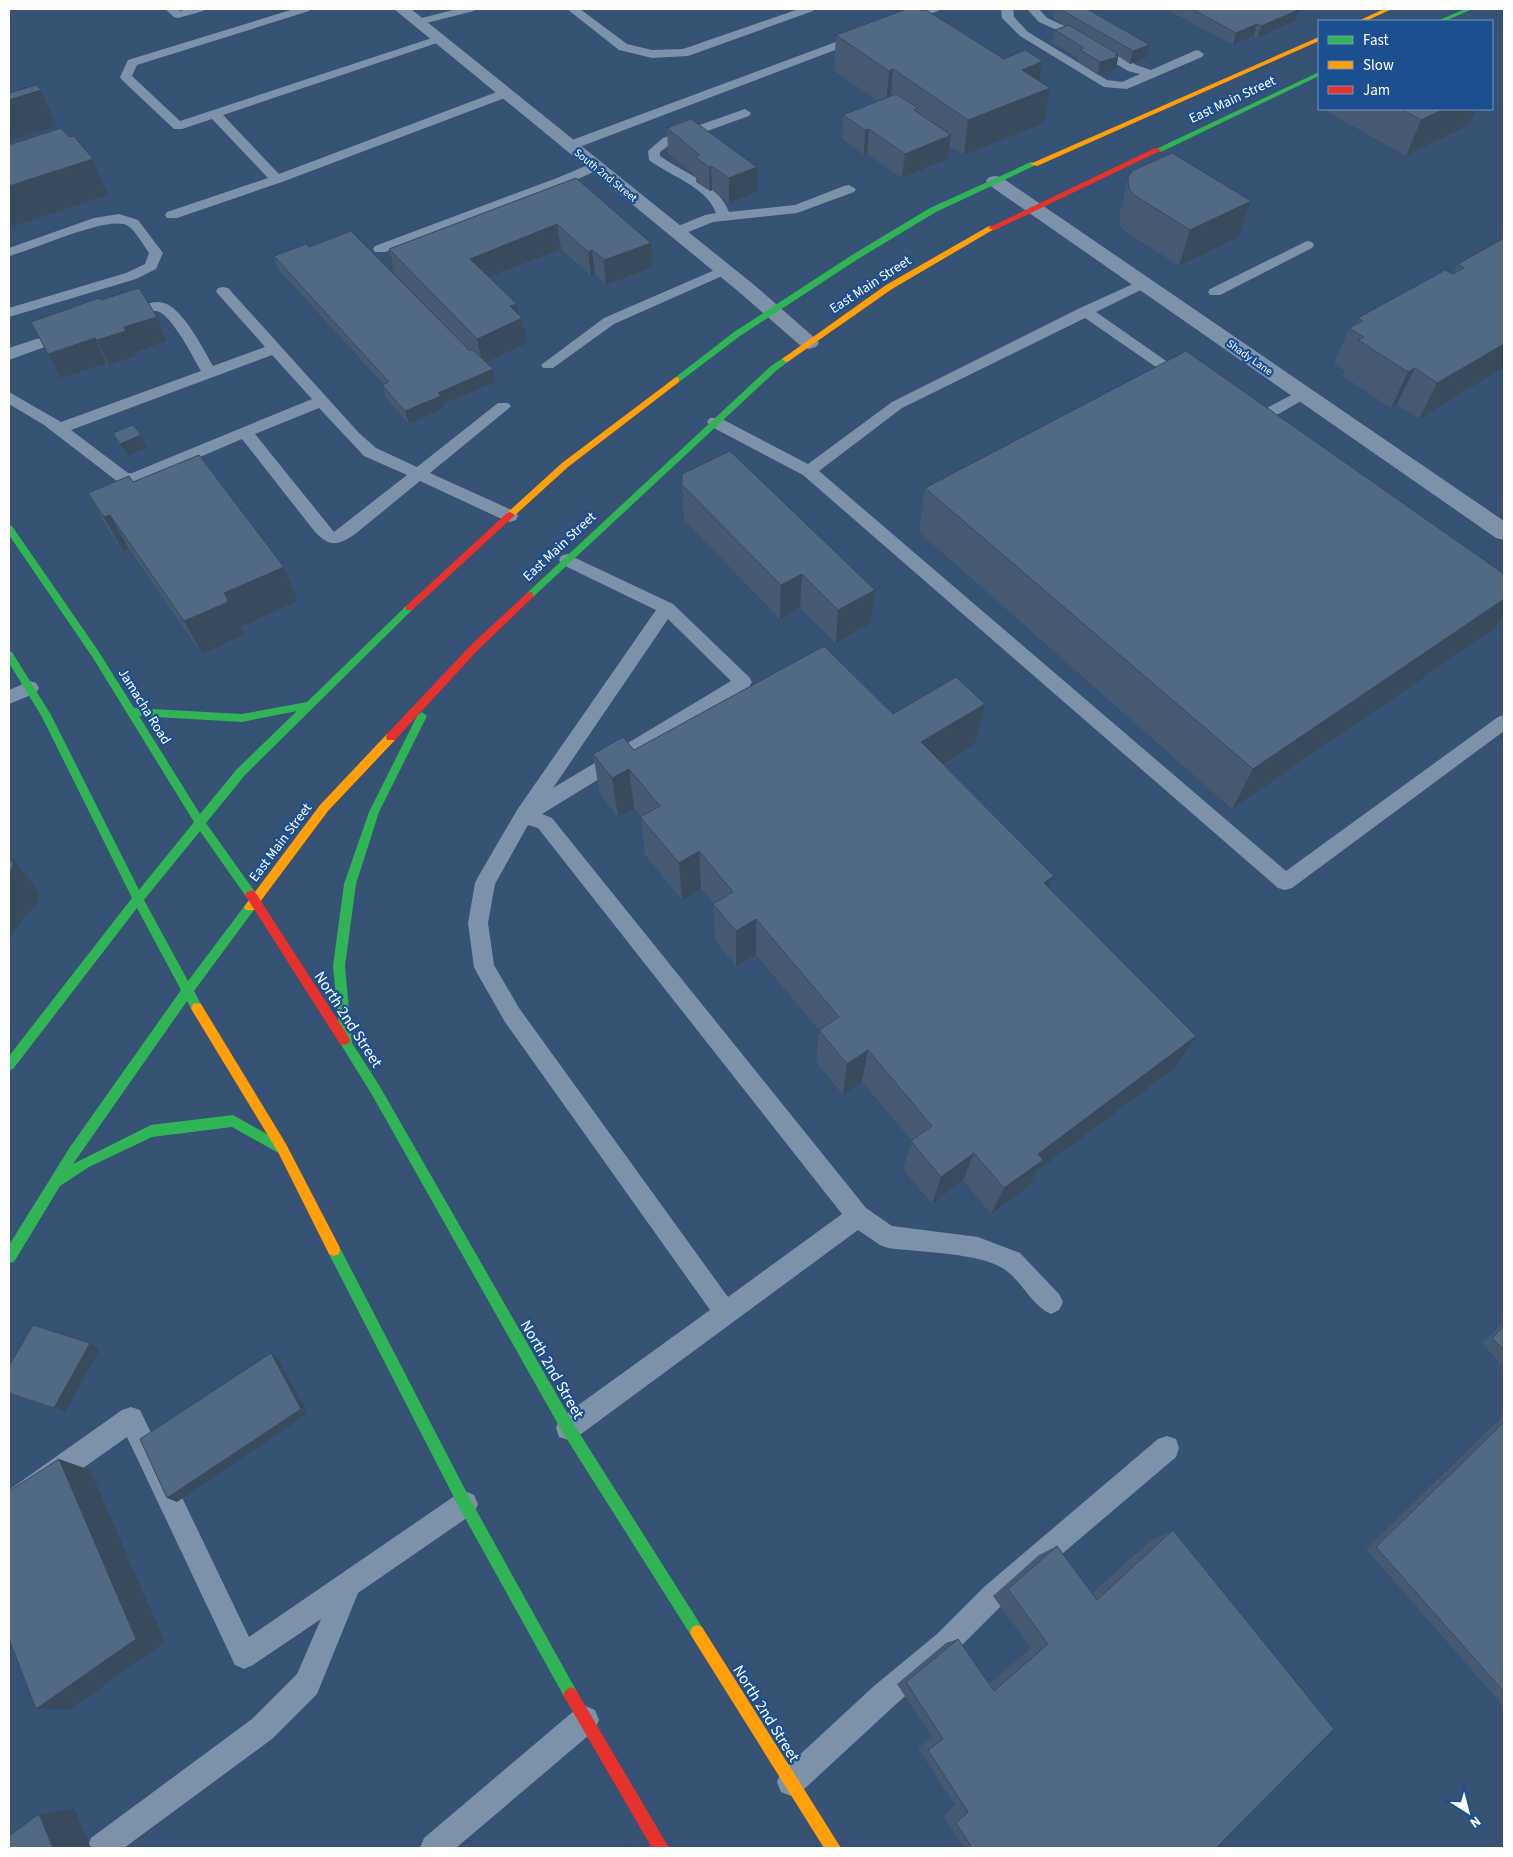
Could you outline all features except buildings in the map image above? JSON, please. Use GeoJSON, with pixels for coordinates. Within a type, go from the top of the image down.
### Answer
{"type":"FeatureCollection","features":[{"type":"Feature","properties":{"kind":"main road"},"geometry":{"type":"LineString","coordinates":[[1362,20],[1389,9]]}},
{"type":"Feature","properties":{"kind":"main road"},"geometry":{"type":"LineString","coordinates":[[1442,20],[1470,9]]}},
{"type":"Feature","properties":{"kind":"main road","name":"East Main Street"},"geometry":{"type":"LineString","coordinates":[[9,1065],[138,899],[241,772],[390,626],[565,465],[737,334],[855,257],[934,210],[994,181],[1318,39]]}},
{"type":"Feature","properties":{"kind":"main road","name":"East Main Street"},"geometry":{"type":"LineString","coordinates":[[9,1257],[74,1150],[324,808],[475,647],[774,368],[889,287],[977,235],[1318,74]]}},
{"type":"Feature","properties":{"kind":"main road"},"geometry":{"type":"LineString","coordinates":[[1236,76],[1275,95]]}},
{"type":"Feature","properties":{"kind":"main road","name":"Jamacha Road"},"geometry":{"type":"LineString","coordinates":[[9,528],[96,655],[200,822],[255,901]]}},
{"type":"Feature","properties":{"kind":"main road"},"geometry":{"type":"LineString","coordinates":[[9,655],[30,688],[138,899],[209,1031],[282,1148],[464,1504],[585,1720],[661,1848]]}},
{"type":"Feature","properties":{"kind":"main road"},"geometry":{"type":"LineString","coordinates":[[347,1047],[339,966],[350,884],[374,812],[436,688]]}},
{"type":"Feature","properties":{"kind":"main road"},"geometry":{"type":"LineString","coordinates":[[131,712],[242,718],[310,705]]}},
{"type":"Feature","properties":{"kind":"main road","name":"North 2nd Street"},"geometry":{"type":"LineString","coordinates":[[255,901],[347,1047],[376,1089],[568,1428],[833,1848]]}},
{"type":"Feature","properties":{"kind":"main road"},"geometry":{"type":"LineString","coordinates":[[52,1185],[85,1163],[151,1131],[233,1121],[282,1148]]}},
{"type":"Feature","properties":{"kind":"street","name":"South 2nd Street"},"geometry":{"type":"LineString","coordinates":[[402,9],[724,270],[809,343]]}},
{"type":"Feature","properties":{"kind":"street","name":"Shady Lane"},"geometry":{"type":"LineString","coordinates":[[994,181],[1303,394],[1502,528]]}},
{"type":"Feature","properties":{"kind":"lane"},"geometry":{"type":"LineString","coordinates":[[171,9],[178,15],[199,9]]}},
{"type":"Feature","properties":{"kind":"lane"},"geometry":{"type":"LineString","coordinates":[[305,9],[132,63],[126,77],[178,126],[439,40]]}},
{"type":"Feature","properties":{"kind":"lane"},"geometry":{"type":"LineString","coordinates":[[418,22],[470,9]]}},
{"type":"Feature","properties":{"kind":"lane"},"geometry":{"type":"LineString","coordinates":[[573,9],[624,47],[652,54],[684,53],[809,9]]}},
{"type":"Feature","properties":{"kind":"lane"},"geometry":{"type":"LineString","coordinates":[[895,24],[934,9]]}},
{"type":"Feature","properties":{"kind":"lane"},"geometry":{"type":"LineString","coordinates":[[1006,9],[1008,18],[1024,34],[1104,83],[1114,86],[1123,86],[1198,54]]}},
{"type":"Feature","properties":{"kind":"lane"},"geometry":{"type":"LineString","coordinates":[[1033,9],[1043,20],[1074,34],[1132,68],[1153,74]]}},
{"type":"Feature","properties":{"kind":"lane"},"geometry":{"type":"LineString","coordinates":[[569,146],[868,34]]}},
{"type":"Feature","properties":{"kind":"lane"},"geometry":{"type":"LineString","coordinates":[[172,215],[277,179],[506,93]]}},
{"type":"Feature","properties":{"kind":"lane"},"geometry":{"type":"LineString","coordinates":[[724,217],[722,207],[688,178],[659,162],[654,157],[654,151],[668,141],[744,112]]}},
{"type":"Feature","properties":{"kind":"lane"},"geometry":{"type":"LineString","coordinates":[[215,114],[277,179]]}},
{"type":"Feature","properties":{"kind":"lane"},"geometry":{"type":"LineString","coordinates":[[380,249],[562,181],[595,166]]}},
{"type":"Feature","properties":{"kind":"lane"},"geometry":{"type":"LineString","coordinates":[[676,232],[710,218],[797,209],[849,189]]}},
{"type":"Feature","properties":{"kind":"lane"},"geometry":{"type":"LineString","coordinates":[[9,252],[99,221],[118,218],[133,223],[156,253],[151,266],[131,276],[9,313]]}},
{"type":"Feature","properties":{"kind":"lane"},"geometry":{"type":"LineString","coordinates":[[1214,292],[1307,245]]}},
{"type":"Feature","properties":{"kind":"lane"},"geometry":{"type":"LineString","coordinates":[[548,365],[610,321],[724,270]]}},
{"type":"Feature","properties":{"kind":"lane"},"geometry":{"type":"LineString","coordinates":[[809,471],[897,405],[1144,283]]}},
{"type":"Feature","properties":{"kind":"lane"},"geometry":{"type":"LineString","coordinates":[[223,291],[370,452],[510,516]]}},
{"type":"Feature","properties":{"kind":"lane"},"geometry":{"type":"LineString","coordinates":[[109,321],[155,307],[164,307],[178,321],[210,373]]}},
{"type":"Feature","properties":{"kind":"lane"},"geometry":{"type":"LineString","coordinates":[[1085,311],[1198,390]]}},
{"type":"Feature","properties":{"kind":"lane"},"geometry":{"type":"LineString","coordinates":[[9,355],[17,350],[81,330]]}},
{"type":"Feature","properties":{"kind":"lane"},"geometry":{"type":"LineString","coordinates":[[58,429],[275,349]]}},
{"type":"Feature","properties":{"kind":"lane"},"geometry":{"type":"LineString","coordinates":[[1263,436],[1243,422],[1303,394]]}},
{"type":"Feature","properties":{"kind":"lane"},"geometry":{"type":"LineString","coordinates":[[9,397],[58,429],[116,473],[124,478],[133,479],[322,401]]}},
{"type":"Feature","properties":{"kind":"lane"},"geometry":{"type":"LineString","coordinates":[[245,432],[320,528],[331,538],[338,537],[348,531],[502,406]]}},
{"type":"Feature","properties":{"kind":"lane"},"geometry":{"type":"LineString","coordinates":[[715,422],[809,471],[1285,882],[1504,722]]}},
{"type":"Feature","properties":{"kind":"lane"},"geometry":{"type":"LineString","coordinates":[[524,815],[743,682],[667,608],[567,560]]}},
{"type":"Feature","properties":{"kind":"lane"},"geometry":{"type":"LineString","coordinates":[[667,608],[524,815],[484,883],[478,923],[484,967],[512,1015],[725,1312]]}},
{"type":"Feature","properties":{"kind":"lane"},"geometry":{"type":"LineString","coordinates":[[9,697],[30,688]]}},
{"type":"Feature","properties":{"kind":"lane"},"geometry":{"type":"LineString","coordinates":[[524,815],[545,823],[858,1216],[888,1237],[978,1248],[1012,1261],[1051,1302]]}},
{"type":"Feature","properties":{"kind":"lane"},"geometry":{"type":"LineString","coordinates":[[568,1428],[858,1216]]}},
{"type":"Feature","properties":{"kind":"lane"},"geometry":{"type":"LineString","coordinates":[[9,1505],[131,1419],[244,1656],[464,1504]]}},
{"type":"Feature","properties":{"kind":"lane"},"geometry":{"type":"LineString","coordinates":[[791,1782],[884,1696],[946,1643],[993,1596],[1167,1448]]}},
{"type":"Feature","properties":{"kind":"lane"},"geometry":{"type":"LineString","coordinates":[[101,1848],[262,1730],[308,1684],[349,1583]]}},
{"type":"Feature","properties":{"kind":"lane"},"geometry":{"type":"LineString","coordinates":[[434,1848],[585,1720]]}},
{"type":"Feature","properties":{"kind":"traffic: fast"},"geometry":{"type":"LineString","coordinates":[[1442,20],[1470,9]]}},
{"type":"Feature","properties":{"kind":"traffic: fast"},"geometry":{"type":"LineString","coordinates":[[1158,150],[1318,74]]}},
{"type":"Feature","properties":{"kind":"traffic: fast"},"geometry":{"type":"LineString","coordinates":[[676,380],[737,334],[855,257],[933,210],[1034,164]]}},
{"type":"Feature","properties":{"kind":"traffic: fast"},"geometry":{"type":"LineString","coordinates":[[530,595],[774,368],[786,359]]}},
{"type":"Feature","properties":{"kind":"traffic: fast"},"geometry":{"type":"LineString","coordinates":[[9,528],[96,655],[200,823],[251,895]]}},
{"type":"Feature","properties":{"kind":"traffic: fast"},"geometry":{"type":"LineString","coordinates":[[9,1065],[138,899],[241,772],[409,608]]}},
{"type":"Feature","properties":{"kind":"traffic: fast"},"geometry":{"type":"LineString","coordinates":[[9,655],[46,715],[138,899],[197,1008]]}},
{"type":"Feature","properties":{"kind":"traffic: fast"},"geometry":{"type":"LineString","coordinates":[[131,712],[242,718],[310,705]]}},
{"type":"Feature","properties":{"kind":"traffic: fast"},"geometry":{"type":"LineString","coordinates":[[347,1042],[339,966],[350,884],[374,812],[422,716]]}},
{"type":"Feature","properties":{"kind":"traffic: fast"},"geometry":{"type":"LineString","coordinates":[[9,1257],[74,1151],[250,907]]}},
{"type":"Feature","properties":{"kind":"traffic: fast"},"geometry":{"type":"LineString","coordinates":[[344,1040],[375,1089],[568,1428],[697,1632]]}},
{"type":"Feature","properties":{"kind":"traffic: fast"},"geometry":{"type":"LineString","coordinates":[[60,1180],[85,1163],[151,1131],[233,1121],[279,1147]]}},
{"type":"Feature","properties":{"kind":"traffic: fast"},"geometry":{"type":"LineString","coordinates":[[334,1250],[465,1504],[571,1695]]}},
{"type":"Feature","properties":{"kind":"traffic: slow"},"geometry":{"type":"LineString","coordinates":[[1363,20],[1389,9]]}},
{"type":"Feature","properties":{"kind":"traffic: slow"},"geometry":{"type":"LineString","coordinates":[[1034,164],[1318,39]]}},
{"type":"Feature","properties":{"kind":"traffic: slow"},"geometry":{"type":"LineString","coordinates":[[786,359],[889,287],[992,228]]}},
{"type":"Feature","properties":{"kind":"traffic: slow"},"geometry":{"type":"LineString","coordinates":[[510,515],[565,465],[676,380]]}},
{"type":"Feature","properties":{"kind":"traffic: slow"},"geometry":{"type":"LineString","coordinates":[[250,907],[324,808],[391,737]]}},
{"type":"Feature","properties":{"kind":"traffic: slow"},"geometry":{"type":"LineString","coordinates":[[197,1008],[282,1148],[334,1250]]}},
{"type":"Feature","properties":{"kind":"traffic: slow"},"geometry":{"type":"LineString","coordinates":[[697,1632],[833,1848]]}},
{"type":"Feature","properties":{"kind":"traffic: jam"},"geometry":{"type":"LineString","coordinates":[[992,228],[1158,150]]}},
{"type":"Feature","properties":{"kind":"traffic: jam"},"geometry":{"type":"LineString","coordinates":[[409,608],[510,515]]}},
{"type":"Feature","properties":{"kind":"traffic: jam"},"geometry":{"type":"LineString","coordinates":[[391,737],[475,647],[530,595]]}},
{"type":"Feature","properties":{"kind":"traffic: jam"},"geometry":{"type":"LineString","coordinates":[[251,895],[344,1040]]}},
{"type":"Feature","properties":{"kind":"traffic: jam"},"geometry":{"type":"LineString","coordinates":[[571,1695],[661,1848]]}}]}
